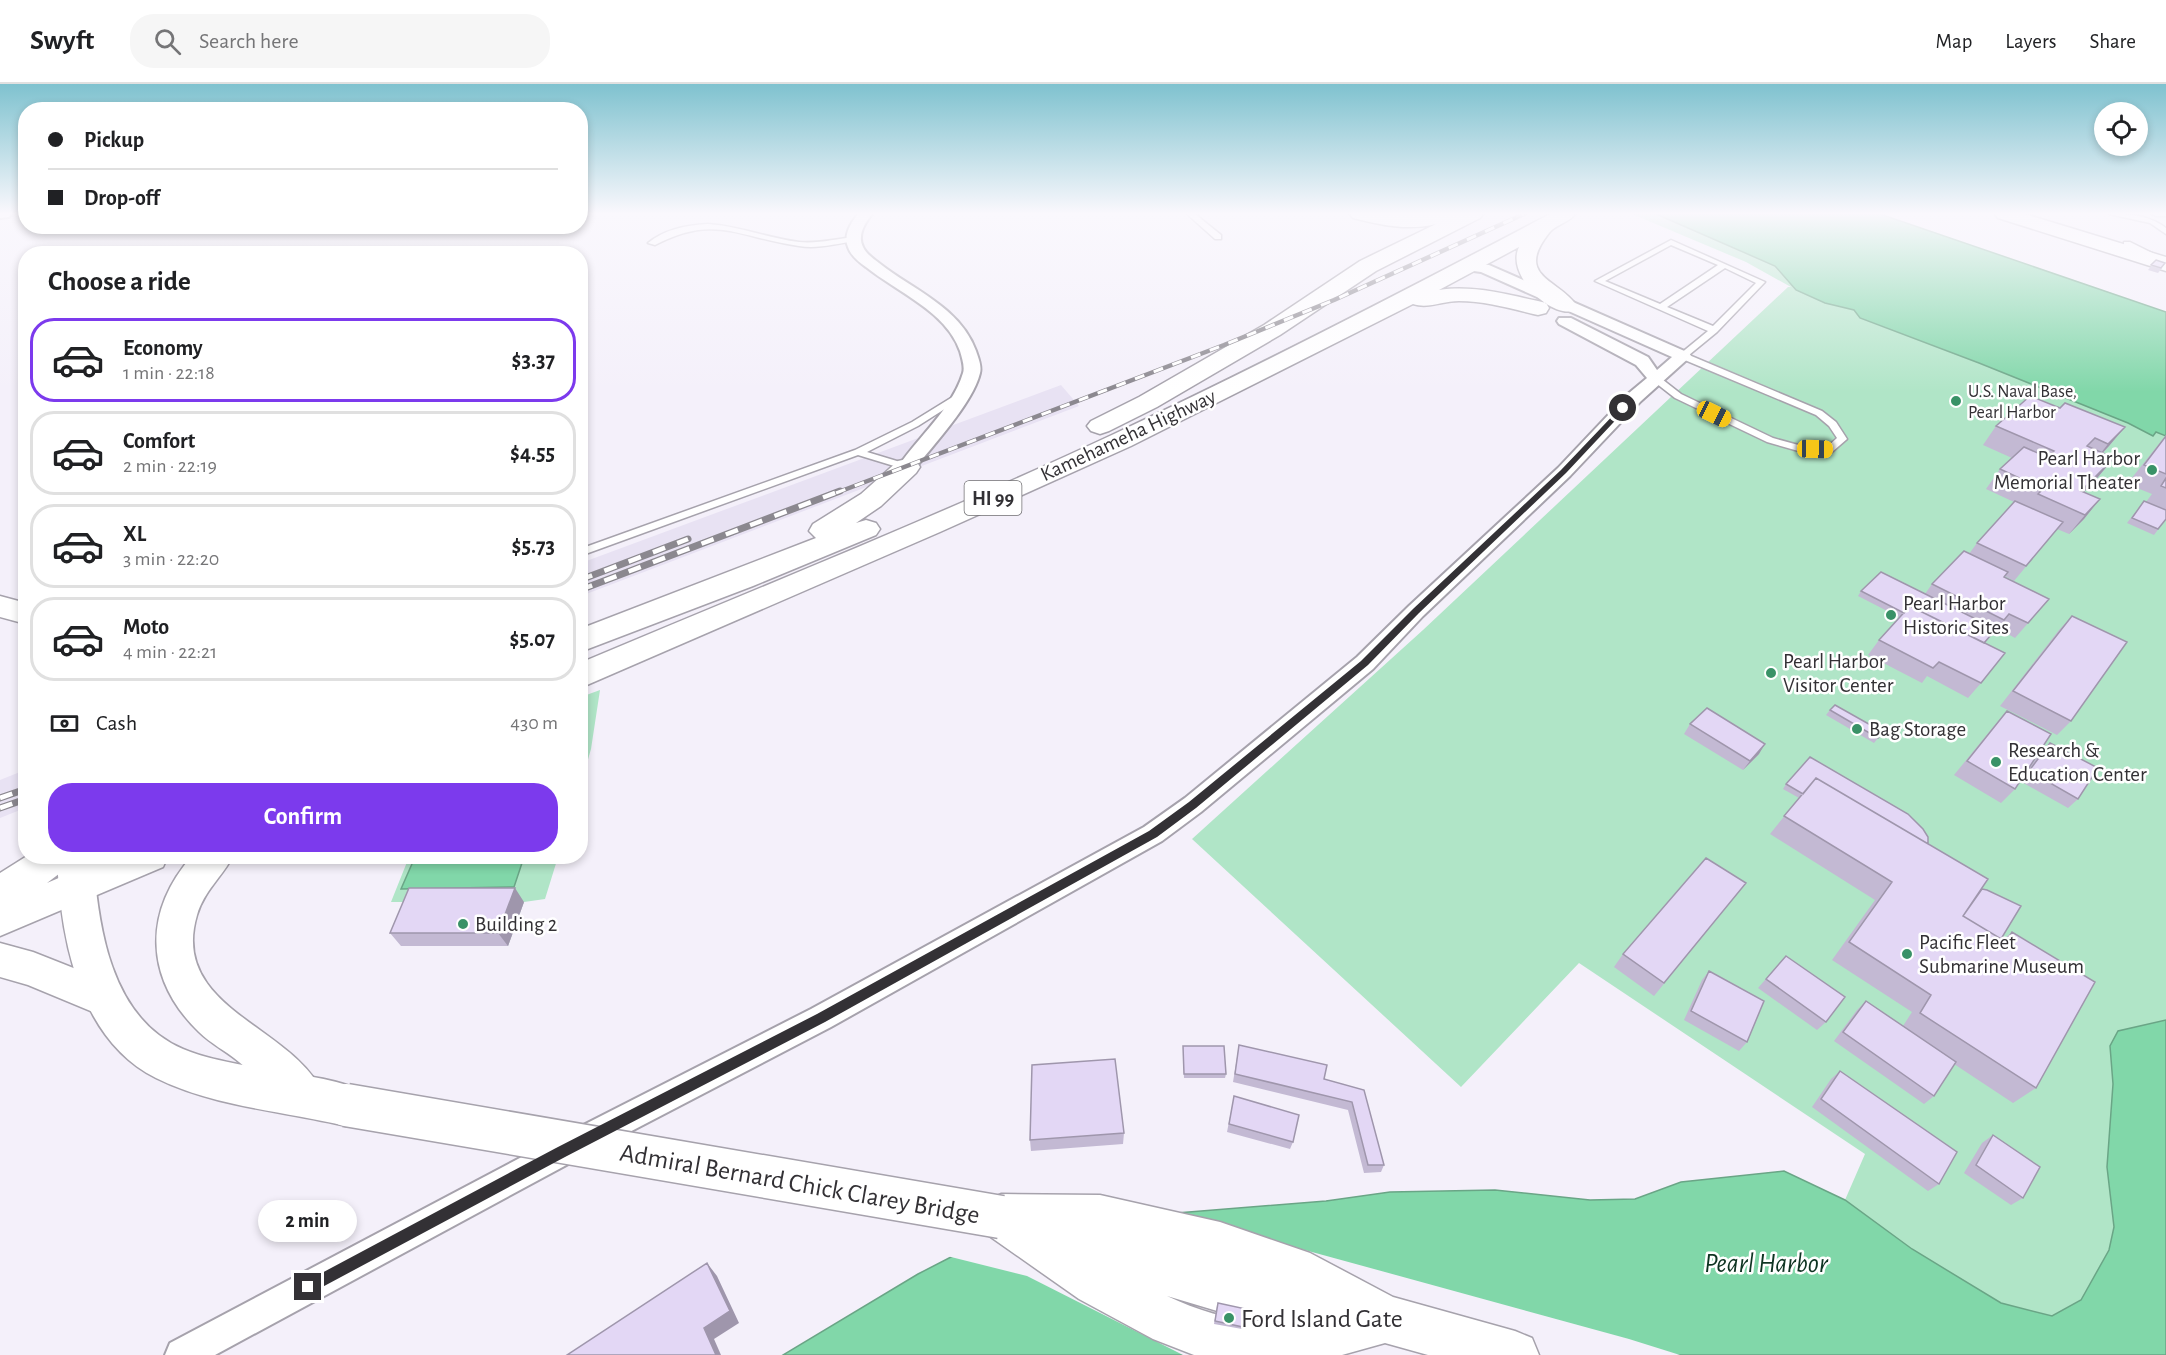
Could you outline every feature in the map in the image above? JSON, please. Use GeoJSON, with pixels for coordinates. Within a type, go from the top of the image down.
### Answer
{"type":"FeatureCollection","features":[{"type":"Feature","properties":{"kind":"main road","name":"Kamehameha Highway"},"geometry":{"type":"LineString","coordinates":[[588,638],[743,579],[1044,454],[1148,402],[1272,330],[1357,273]]}},
{"type":"Feature","properties":{"kind":"main road"},"geometry":{"type":"LineString","coordinates":[[1316,301],[1381,273]]}},
{"type":"Feature","properties":{"kind":"main road","name":"Kamehameha Highway"},"geometry":{"type":"LineString","coordinates":[[588,673],[930,526],[1122,440],[1454,273]]}},
{"type":"Feature","properties":{"kind":"main road"},"geometry":{"type":"LineString","coordinates":[[1530,273],[1534,281],[1566,306]]}},
{"type":"Feature","properties":{"kind":"main road"},"geometry":{"type":"LineString","coordinates":[[1398,303],[1457,294],[1476,295],[1538,308]]}},
{"type":"Feature","properties":{"kind":"main road"},"geometry":{"type":"LineString","coordinates":[[743,579],[781,553],[836,525],[871,500],[907,467]]}},
{"type":"Feature","properties":{"kind":"main road"},"geometry":{"type":"LineString","coordinates":[[0,606],[18,612]]}},
{"type":"Feature","properties":{"kind":"main road"},"geometry":{"type":"LineString","coordinates":[[0,865],[18,858]]}},
{"type":"Feature","properties":{"kind":"main road"},"geometry":{"type":"LineString","coordinates":[[0,891],[45,864]]}},
{"type":"Feature","properties":{"kind":"main road"},"geometry":{"type":"LineString","coordinates":[[0,920],[75,872],[112,864]]}},
{"type":"Feature","properties":{"kind":"main road"},"geometry":{"type":"LineString","coordinates":[[208,864],[194,881],[177,913],[172,942],[176,963],[187,988],[210,1016],[252,1047],[302,1094]]}},
{"type":"Feature","properties":{"kind":"main road","name":"Admiral Bernard Chick Clarey Bridge"},"geometry":{"type":"LineString","coordinates":[[75,872],[89,951],[105,999],[142,1049],[170,1064],[210,1077],[302,1094],[346,1105],[1001,1218],[1100,1218],[1220,1245],[1294,1269],[1385,1319],[1515,1355]]}},
{"type":"Feature","properties":{"kind":"main road"},"geometry":{"type":"LineString","coordinates":[[0,960],[33,969],[105,999]]}},
{"type":"Feature","properties":{"kind":"main road"},"geometry":{"type":"LineString","coordinates":[[1001,1218],[1068,1267],[1161,1319],[1224,1342],[1277,1345],[1385,1319]]}},
{"type":"Feature","properties":{"kind":"street"},"geometry":{"type":"LineString","coordinates":[[882,273],[935,309],[961,334],[967,344],[973,370],[960,396],[907,467]]}},
{"type":"Feature","properties":{"kind":"street"},"geometry":{"type":"LineString","coordinates":[[1471,273],[1642,361],[1655,378]]}},
{"type":"Feature","properties":{"kind":"street"},"geometry":{"type":"LineString","coordinates":[[182,1355],[561,1152],[821,1018],[1153,834],[1193,805],[1365,663],[1416,611],[1564,472],[1600,431],[1655,378],[1683,356],[1495,273]]}},
{"type":"Feature","properties":{"kind":"lane"},"geometry":{"type":"LineString","coordinates":[[1613,273],[1599,281],[1713,330]]}},
{"type":"Feature","properties":{"kind":"lane"},"geometry":{"type":"LineString","coordinates":[[1661,308],[1713,273]]}},
{"type":"Feature","properties":{"kind":"lane"},"geometry":{"type":"LineString","coordinates":[[1655,378],[1678,396],[1770,440],[1802,449],[1828,450],[1842,439],[1833,424],[1819,414],[1683,356],[1761,282],[1743,273]]}},
{"type":"Feature","properties":{"kind":"lane"},"geometry":{"type":"LineString","coordinates":[[588,550],[858,452],[915,424],[960,396]]}},
{"type":"Feature","properties":{"kind":"lane"},"geometry":{"type":"LineString","coordinates":[[858,452],[907,467]]}},
{"type":"Feature","properties":{"kind":"shaded area","name":"Pearl Harbor Visitor Center"},"geometry":{"type":"Polygon","coordinates":[[[1766,273],[1790,273],[1798,290],[1825,303],[1854,310],[1860,318],[2128,423],[2153,436],[2156,432],[2166,436],[2166,1020],[2118,1031],[2111,1046],[2113,1084],[2107,1167],[2114,1227],[2109,1250],[2081,1300],[2052,1316],[2001,1303],[1912,1249],[1845,1200],[1865,1154],[1579,963],[1461,1087],[1192,839],[1423,630],[1788,287],[1791,287],[1766,273]]]}},
{"type":"Feature","properties":{"kind":"shaded area"},"geometry":{"type":"Polygon","coordinates":[[[1061,385],[1079,406],[588,593],[588,560],[1061,385]]]}},
{"type":"Feature","properties":{"kind":"shaded area"},"geometry":{"type":"Polygon","coordinates":[[[600,690],[588,760],[588,694],[600,690]]]}},
{"type":"Feature","properties":{"kind":"shaded area"},"geometry":{"type":"Polygon","coordinates":[[[18,773],[18,811],[0,818],[0,780],[18,773]]]}},
{"type":"Feature","properties":{"kind":"shaded area"},"geometry":{"type":"Polygon","coordinates":[[[406,864],[556,864],[545,899],[524,902],[508,946],[419,902],[391,902],[406,864]]]}},
{"type":"Feature","properties":{"kind":"water"},"geometry":{"type":"Polygon","coordinates":[[[1781,273],[2053,273],[2166,312],[2166,436],[2156,432],[2153,436],[2128,423],[1860,318],[1854,310],[1825,303],[1796,290],[1781,273]]]}},
{"type":"Feature","properties":{"kind":"water"},"geometry":{"type":"Polygon","coordinates":[[[412,864],[522,864],[514,887],[401,889],[412,864]]]}},
{"type":"Feature","properties":{"kind":"water","name":"Pearl Harbor"},"geometry":{"type":"Polygon","coordinates":[[[2166,1020],[2166,1355],[783,1355],[918,1274],[951,1257],[1041,1224],[1326,1201],[1390,1192],[1495,1190],[1590,1200],[1635,1199],[1681,1182],[1784,1171],[1845,1200],[1912,1249],[2001,1303],[2052,1316],[2081,1300],[2109,1250],[2114,1227],[2107,1167],[2113,1084],[2110,1046],[2118,1031],[2166,1020]]]}},
{"type":"Feature","properties":{"kind":"pier"},"geometry":{"type":"Polygon","coordinates":[[[1040,1221],[1232,1230],[1680,1355],[1183,1355],[1027,1276],[947,1256],[1040,1221]]]}},
{"type":"Feature","properties":{"kind":"building"},"geometry":{"type":"Polygon","coordinates":[[[2030,396],[2060,408],[2065,403],[2125,427],[2108,444],[2095,438],[2087,446],[2114,458],[2081,491],[2100,499],[2085,515],[2038,494],[2043,489],[2000,469],[2024,447],[2047,457],[2054,451],[1996,426],[2030,396]]]}},
{"type":"Feature","properties":{"kind":"building"},"geometry":{"type":"Polygon","coordinates":[[[2166,436],[2166,474],[2144,465],[2166,436]]]}},
{"type":"Feature","properties":{"kind":"building"},"geometry":{"type":"Polygon","coordinates":[[[2166,478],[2166,488],[2161,486],[2166,478]]]}},
{"type":"Feature","properties":{"kind":"building"},"geometry":{"type":"Polygon","coordinates":[[[2015,501],[2063,522],[2026,566],[1977,543],[2015,501]]]}},
{"type":"Feature","properties":{"kind":"building"},"geometry":{"type":"Polygon","coordinates":[[[2144,501],[2166,510],[2166,519],[2158,529],[2132,518],[2144,501]]]}},
{"type":"Feature","properties":{"kind":"building"},"geometry":{"type":"Polygon","coordinates":[[[1964,551],[2008,572],[2004,577],[2049,599],[2028,623],[2009,614],[2004,620],[1932,584],[1964,551]]]}},
{"type":"Feature","properties":{"kind":"building"},"geometry":{"type":"Polygon","coordinates":[[[1881,572],[1996,629],[1984,643],[1910,606],[1904,613],[1861,591],[1881,572]]]}},
{"type":"Feature","properties":{"kind":"building"},"geometry":{"type":"Polygon","coordinates":[[[1910,606],[2005,653],[1981,683],[1939,662],[1933,668],[1879,640],[1910,606]]]}},
{"type":"Feature","properties":{"kind":"building"},"geometry":{"type":"Polygon","coordinates":[[[2072,616],[2127,642],[2071,721],[2013,691],[2072,616]]]}},
{"type":"Feature","properties":{"kind":"building"},"geometry":{"type":"Polygon","coordinates":[[[1835,705],[1883,732],[1878,738],[1830,710],[1835,705]]]}},
{"type":"Feature","properties":{"kind":"building"},"geometry":{"type":"Polygon","coordinates":[[[1707,708],[1765,744],[1750,761],[1690,724],[1707,708]]]}},
{"type":"Feature","properties":{"kind":"building","name":"Research & Education Center"},"geometry":{"type":"Polygon","coordinates":[[[2007,711],[2051,734],[2015,789],[1967,761],[2007,711]]]}},
{"type":"Feature","properties":{"kind":"building"},"geometry":{"type":"Polygon","coordinates":[[[2050,743],[2098,768],[2078,799],[2029,771],[2050,743]]]}},
{"type":"Feature","properties":{"kind":"building"},"geometry":{"type":"Polygon","coordinates":[[[1810,757],[1908,814],[1923,829],[1928,837],[1928,844],[1816,778],[1803,794],[1786,784],[1810,757]]]}},
{"type":"Feature","properties":{"kind":"building","name":"Pacific Fleet Submarine Museum"},"geometry":{"type":"Polygon","coordinates":[[[1816,778],[1988,879],[1963,916],[2006,942],[2012,932],[2095,982],[2036,1088],[1920,1013],[1931,995],[1849,942],[1892,882],[1784,816],[1816,778]]]}},
{"type":"Feature","properties":{"kind":"building"},"geometry":{"type":"Polygon","coordinates":[[[1706,858],[1746,883],[1664,983],[1623,954],[1706,858]]]}},
{"type":"Feature","properties":{"kind":"building"},"geometry":{"type":"Polygon","coordinates":[[[409,888],[515,888],[498,933],[390,933],[409,888]]]}},
{"type":"Feature","properties":{"kind":"building"},"geometry":{"type":"Polygon","coordinates":[[[1982,889],[2021,906],[2001,939],[1963,916],[1982,889]]]}},
{"type":"Feature","properties":{"kind":"building"},"geometry":{"type":"Polygon","coordinates":[[[1786,956],[1845,997],[1826,1022],[1766,979],[1786,956]]]}},
{"type":"Feature","properties":{"kind":"building"},"geometry":{"type":"Polygon","coordinates":[[[1709,971],[1764,1001],[1747,1042],[1691,1011],[1709,971]]]}},
{"type":"Feature","properties":{"kind":"building"},"geometry":{"type":"Polygon","coordinates":[[[1866,1001],[1956,1062],[1934,1096],[1843,1032],[1866,1001]]]}},
{"type":"Feature","properties":{"kind":"building"},"geometry":{"type":"Polygon","coordinates":[[[1239,1045],[1327,1065],[1324,1079],[1364,1090],[1384,1165],[1368,1165],[1352,1102],[1235,1074],[1239,1045]]]}},
{"type":"Feature","properties":{"kind":"building"},"geometry":{"type":"Polygon","coordinates":[[[1183,1046],[1224,1046],[1226,1074],[1184,1074],[1183,1046]]]}},
{"type":"Feature","properties":{"kind":"building"},"geometry":{"type":"Polygon","coordinates":[[[1115,1059],[1124,1133],[1030,1140],[1032,1065],[1115,1059]]]}},
{"type":"Feature","properties":{"kind":"building"},"geometry":{"type":"Polygon","coordinates":[[[1840,1071],[1957,1152],[1939,1184],[1821,1099],[1840,1071]]]}},
{"type":"Feature","properties":{"kind":"building"},"geometry":{"type":"Polygon","coordinates":[[[1234,1096],[1299,1115],[1293,1142],[1229,1124],[1234,1096]]]}},
{"type":"Feature","properties":{"kind":"building"},"geometry":{"type":"Polygon","coordinates":[[[1993,1135],[2040,1167],[2023,1198],[1976,1165],[1993,1135]]]}},
{"type":"Feature","properties":{"kind":"building"},"geometry":{"type":"Polygon","coordinates":[[[707,1263],[730,1311],[704,1328],[716,1355],[567,1355],[707,1263]]]}},
{"type":"Feature","properties":{"kind":"building","name":"Ford Island Gate"},"geometry":{"type":"Polygon","coordinates":[[[1218,1303],[1246,1309],[1243,1327],[1215,1321],[1218,1303]]]}},
{"type":"Feature","properties":{"kind":"railway"},"geometry":{"type":"LineString","coordinates":[[836,493],[1224,345],[1393,273]]}},
{"type":"Feature","properties":{"kind":"railway"},"geometry":{"type":"LineString","coordinates":[[588,587],[840,491]]}},
{"type":"Feature","properties":{"kind":"railway"},"geometry":{"type":"LineString","coordinates":[[588,577],[688,539]]}},
{"type":"Feature","properties":{"kind":"railway"},"geometry":{"type":"LineString","coordinates":[[0,798],[18,792]]}},
{"type":"Feature","properties":{"kind":"railway"},"geometry":{"type":"LineString","coordinates":[[0,808],[18,802]]}},
{"type":"Feature","properties":{"kind":"place","name":"U.S. Naval Base, Pearl Harbor"},"geometry":{"type":"Point","coordinates":[1956,401]}},
{"type":"Feature","properties":{"kind":"place","name":"Pearl Harbor Memorial Theater"},"geometry":{"type":"Point","coordinates":[2152,470]}},
{"type":"Feature","properties":{"kind":"place","name":"Pearl Harbor Historic Sites"},"geometry":{"type":"Point","coordinates":[1891,615]}},
{"type":"Feature","properties":{"kind":"place","name":"Pearl Harbor Visitor Center"},"geometry":{"type":"Point","coordinates":[1771,673]}},
{"type":"Feature","properties":{"kind":"place","name":"Bag Storage"},"geometry":{"type":"Point","coordinates":[1857,729]}},
{"type":"Feature","properties":{"kind":"place","name":"Research & Education Center"},"geometry":{"type":"Point","coordinates":[1996,762]}},
{"type":"Feature","properties":{"kind":"place","name":"Building 2"},"geometry":{"type":"Point","coordinates":[463,924]}},
{"type":"Feature","properties":{"kind":"place","name":"Pacific Fleet Submarine Museum"},"geometry":{"type":"Point","coordinates":[1907,954]}},
{"type":"Feature","properties":{"kind":"place","name":"Ford Island Gate"},"geometry":{"type":"Point","coordinates":[1229,1318]}},
{"type":"Feature","properties":{"kind":"route"},"geometry":{"type":"LineString","coordinates":[[308,1287],[561,1152],[821,1018],[1153,834],[1193,805],[1365,663],[1416,611],[1564,472],[1623,408]]}}]}
